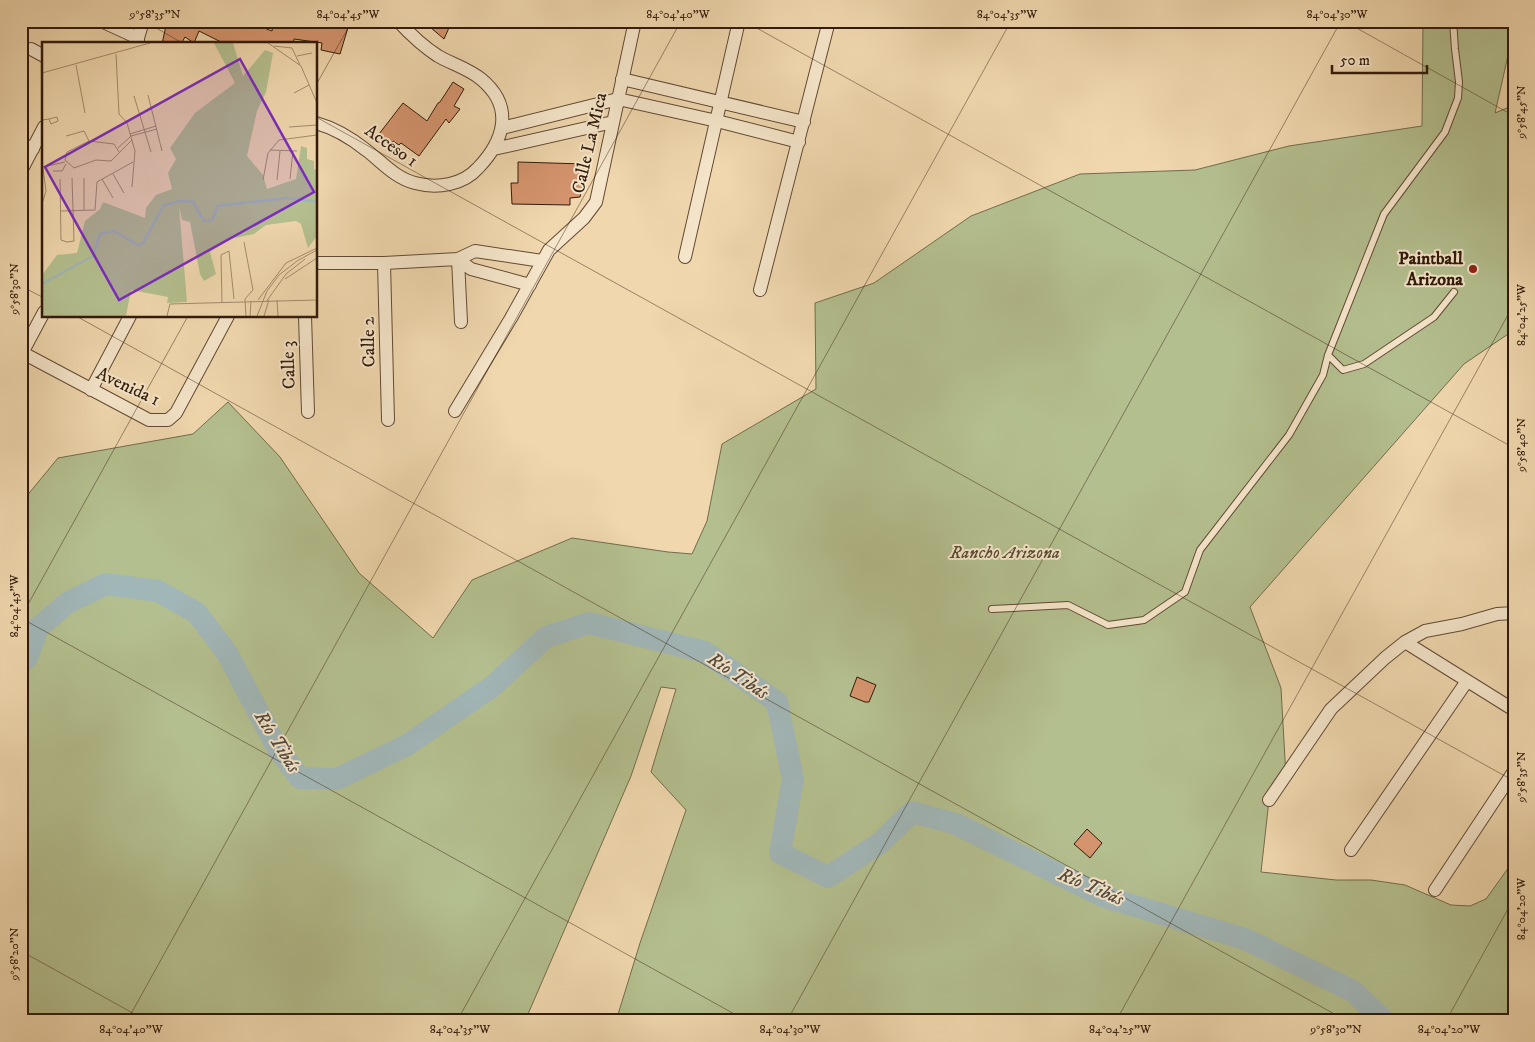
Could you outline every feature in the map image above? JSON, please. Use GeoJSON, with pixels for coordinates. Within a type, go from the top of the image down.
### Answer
{"type":"FeatureCollection","features":[{"type":"Feature","properties":{"kind":"street"},"geometry":{"type":"LineString","coordinates":[[100,21],[138,41],[143,21]]}},
{"type":"Feature","properties":{"kind":"street","name":"Acceso 1"},"geometry":{"type":"LineString","coordinates":[[318,124],[350,138],[381,164],[403,179],[431,186],[446,185],[461,180],[476,171],[494,149],[502,128],[503,116],[500,105],[489,87],[472,73],[436,54],[398,21]]}},
{"type":"Feature","properties":{"kind":"street","name":"Calle La Mica"},"geometry":{"type":"LineString","coordinates":[[455,410],[549,250],[584,218],[596,202],[635,21]]}},
{"type":"Feature","properties":{"kind":"street"},"geometry":{"type":"LineString","coordinates":[[686,257],[739,21]]}},
{"type":"Feature","properties":{"kind":"street"},"geometry":{"type":"LineString","coordinates":[[760,290],[829,21]]}},
{"type":"Feature","properties":{"kind":"street"},"geometry":{"type":"LineString","coordinates":[[31,49],[42,55]]}},
{"type":"Feature","properties":{"kind":"street"},"geometry":{"type":"LineString","coordinates":[[622,79],[804,122]]}},
{"type":"Feature","properties":{"kind":"street"},"geometry":{"type":"LineString","coordinates":[[502,128],[618,99],[799,142]]}},
{"type":"Feature","properties":{"kind":"street"},"geometry":{"type":"LineString","coordinates":[[494,149],[613,122]]}},
{"type":"Feature","properties":{"kind":"street"},"geometry":{"type":"LineString","coordinates":[[21,171],[27,146],[42,129]]}},
{"type":"Feature","properties":{"kind":"street"},"geometry":{"type":"LineString","coordinates":[[318,263],[384,263],[458,259],[475,251],[542,261]]}},
{"type":"Feature","properties":{"kind":"street"},"geometry":{"type":"LineString","coordinates":[[458,259],[471,269],[530,285]]}},
{"type":"Feature","properties":{"kind":"street"},"geometry":{"type":"LineString","coordinates":[[458,259],[461,322]]}},
{"type":"Feature","properties":{"kind":"street","name":"Calle 2"},"geometry":{"type":"LineString","coordinates":[[384,263],[388,420]]}},
{"type":"Feature","properties":{"kind":"street"},"geometry":{"type":"LineString","coordinates":[[22,353],[42,316]]}},
{"type":"Feature","properties":{"kind":"street"},"geometry":{"type":"LineString","coordinates":[[92,390],[129,318]]}},
{"type":"Feature","properties":{"kind":"street","name":"Avenida 1"},"geometry":{"type":"LineString","coordinates":[[22,353],[149,420],[168,420],[176,413],[227,318]]}},
{"type":"Feature","properties":{"kind":"street","name":"Calle 3"},"geometry":{"type":"LineString","coordinates":[[305,318],[308,412]]}},
{"type":"Feature","properties":{"kind":"street"},"geometry":{"type":"LineString","coordinates":[[1269,800],[1332,709],[1384,658],[1404,642],[1425,631],[1462,624],[1497,614],[1514,613]]}},
{"type":"Feature","properties":{"kind":"street"},"geometry":{"type":"LineString","coordinates":[[1404,642],[1514,710]]}},
{"type":"Feature","properties":{"kind":"street"},"geometry":{"type":"LineString","coordinates":[[1351,850],[1467,681]]}},
{"type":"Feature","properties":{"kind":"street"},"geometry":{"type":"LineString","coordinates":[[1435,890],[1514,771]]}},
{"type":"Feature","properties":{"kind":"lane"},"geometry":{"type":"LineString","coordinates":[[992,609],[1068,605],[1108,625],[1144,620],[1185,592],[1200,550],[1289,435],[1323,375],[1328,355],[1384,214],[1445,132],[1458,98],[1459,82],[1453,21]]}},
{"type":"Feature","properties":{"kind":"lane"},"geometry":{"type":"LineString","coordinates":[[1328,355],[1343,370],[1364,364],[1434,318],[1454,292]]}},
{"type":"Feature","properties":{"kind":"green space","name":"Rancho Arizona"},"geometry":{"type":"Polygon","coordinates":[[[1423,21],[1514,21],[1514,29],[1495,113],[1514,105],[1514,330],[1464,364],[1250,607],[1281,688],[1286,777],[1269,800],[1261,872],[1336,880],[1371,880],[1405,885],[1451,905],[1470,906],[1486,899],[1514,860],[1514,1021],[616,1021],[640,943],[686,810],[651,772],[676,689],[661,687],[631,776],[525,1021],[21,1021],[21,503],[58,458],[193,434],[228,402],[280,457],[359,573],[433,638],[472,580],[572,538],[692,554],[707,521],[722,444],[816,389],[815,303],[874,283],[971,216],[1080,174],[1195,170],[1289,146],[1422,126],[1423,21]]]}},
{"type":"Feature","properties":{"kind":"building"},"geometry":{"type":"Polygon","coordinates":[[[167,21],[246,21],[272,31],[273,23],[279,24],[280,21],[350,21],[340,54],[321,50],[322,43],[318,42],[294,39],[293,42],[221,42],[199,31],[194,42],[185,37],[182,42],[162,42],[167,21]]]}},
{"type":"Feature","properties":{"kind":"building"},"geometry":{"type":"Polygon","coordinates":[[[423,21],[452,21],[444,39],[423,21]]]}},
{"type":"Feature","properties":{"kind":"building"},"geometry":{"type":"Polygon","coordinates":[[[453,82],[464,89],[454,106],[460,109],[449,123],[446,119],[419,156],[401,143],[399,145],[393,141],[390,144],[379,134],[403,103],[427,121],[453,82]]]}},
{"type":"Feature","properties":{"kind":"building"},"geometry":{"type":"Polygon","coordinates":[[[518,162],[584,164],[580,197],[570,198],[570,205],[512,204],[511,183],[518,183],[518,162]]]}},
{"type":"Feature","properties":{"kind":"building"},"geometry":{"type":"Polygon","coordinates":[[[857,677],[876,685],[869,702],[850,696],[857,677]]]}},
{"type":"Feature","properties":{"kind":"building"},"geometry":{"type":"Polygon","coordinates":[[[1087,829],[1102,843],[1090,858],[1074,844],[1087,829]]]}},
{"type":"Feature","properties":{"kind":"waterway","name":"Río Tibás"},"geometry":{"type":"LineString","coordinates":[[21,664],[27,658],[38,628],[67,603],[106,584],[158,591],[197,613],[227,653],[278,749],[300,778],[337,779],[407,745],[493,686],[546,637],[589,623],[705,652],[777,702],[793,779],[780,853],[828,877],[880,843],[912,812],[956,824],[1105,897],[1245,939],[1353,991],[1384,1021]]}},
{"type":"Feature","properties":{"kind":"place","name":"Paintball Arizona"},"geometry":{"type":"Point","coordinates":[1473,269]}}]}
